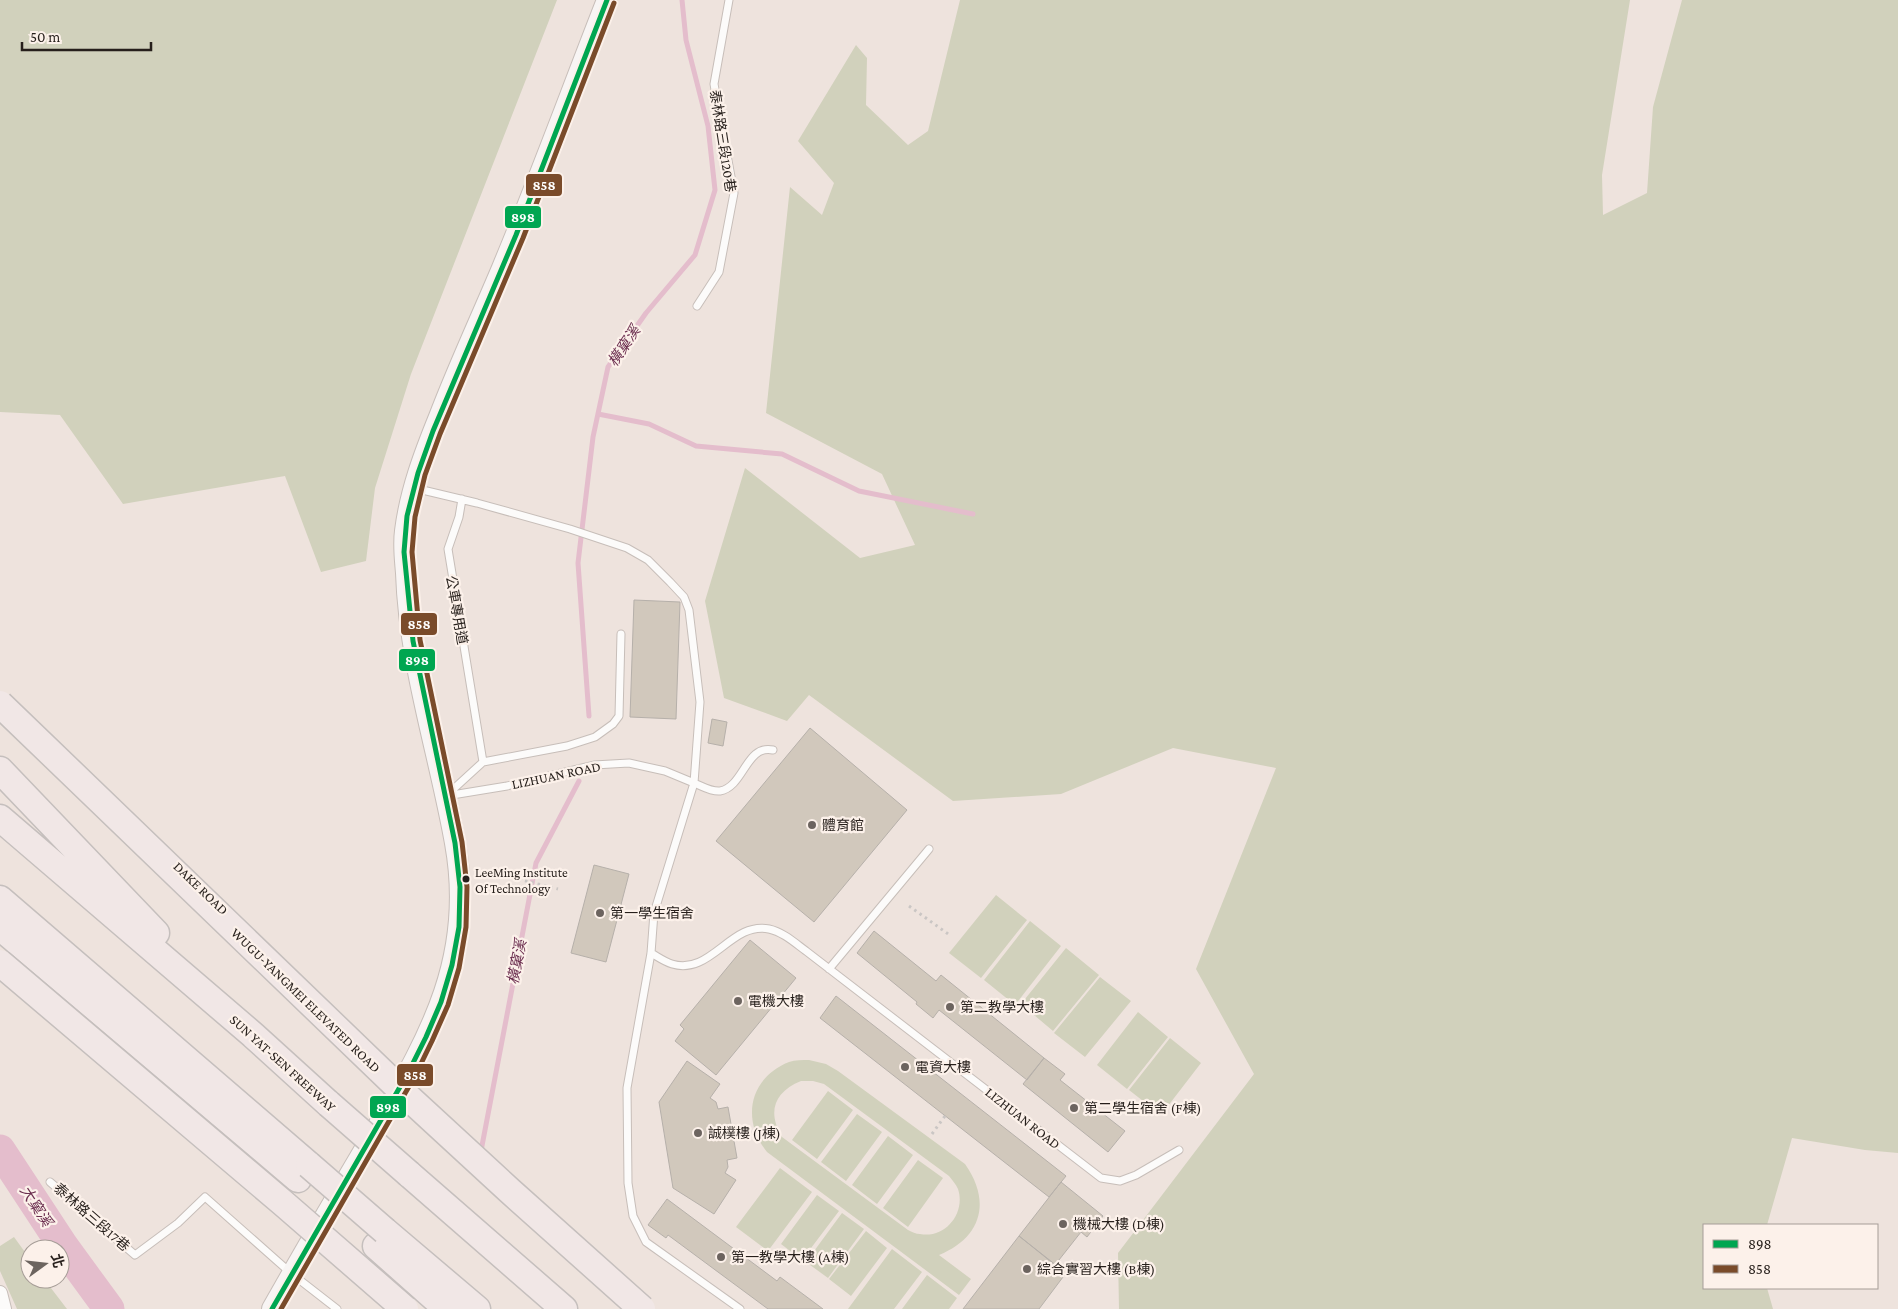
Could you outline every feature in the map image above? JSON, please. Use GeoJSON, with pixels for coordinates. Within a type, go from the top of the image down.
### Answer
{"type":"FeatureCollection","features":[{"type":"Feature","properties":{"kind":"highway","name":"WUGU-YANGMEI ELEVATED ROAD"},"geometry":{"type":"LineString","coordinates":[[0,704],[409,1098],[642,1309]]}},
{"type":"Feature","properties":{"kind":"highway"},"geometry":{"type":"LineString","coordinates":[[0,770],[253,1035]]}},
{"type":"Feature","properties":{"kind":"highway","name":"SUN YAT-SEN FREEWAY"},"geometry":{"type":"LineString","coordinates":[[0,818],[253,1035],[564,1309]]}},
{"type":"Feature","properties":{"kind":"highway"},"geometry":{"type":"LineString","coordinates":[[0,899],[304,1172],[380,1237],[476,1309]]}},
{"type":"Feature","properties":{"kind":"highway"},"geometry":{"type":"LineString","coordinates":[[0,928],[304,1172]]}},
{"type":"Feature","properties":{"kind":"highway"},"geometry":{"type":"LineString","coordinates":[[0,962],[405,1309]]}},
{"type":"Feature","properties":{"kind":"highway"},"geometry":{"type":"LineString","coordinates":[[380,1237],[447,1309]]}},
{"type":"Feature","properties":{"kind":"main road"},"geometry":{"type":"LineString","coordinates":[[272,1309],[421,1050],[435,1018],[452,965],[460,930],[460,875],[446,796],[407,607],[404,534],[418,469],[454,378],[503,265],[607,0]]}},
{"type":"Feature","properties":{"kind":"main road","name":"DAKE ROAD"},"geometry":{"type":"LineString","coordinates":[[0,691],[401,1084]]}},
{"type":"Feature","properties":{"kind":"street"},"geometry":{"type":"LineString","coordinates":[[0,1293],[4,1309]]}},
{"type":"Feature","properties":{"kind":"lane","name":"泰林路三段120巷"},"geometry":{"type":"LineString","coordinates":[[697,306],[719,272],[734,193],[714,84],[728,0]]}},
{"type":"Feature","properties":{"kind":"lane"},"geometry":{"type":"LineString","coordinates":[[414,488],[570,529],[627,548],[648,560],[684,597],[689,610],[700,702],[694,783],[654,913],[651,954],[627,1088],[628,1183],[633,1216],[646,1242],[740,1309]]}},
{"type":"Feature","properties":{"kind":"lane","name":"公車專用道"},"geometry":{"type":"LineString","coordinates":[[462,500],[459,516],[448,549],[483,762]]}},
{"type":"Feature","properties":{"kind":"lane"},"geometry":{"type":"LineString","coordinates":[[446,796],[483,762],[567,746],[595,737],[612,724],[619,716],[621,634]]}},
{"type":"Feature","properties":{"kind":"lane","name":"LIZHUAN ROAD"},"geometry":{"type":"LineString","coordinates":[[446,796],[508,786],[594,765],[629,763],[665,771],[714,791],[722,791],[730,787],[758,751],[766,748],[773,750]]}},
{"type":"Feature","properties":{"kind":"lane"},"geometry":{"type":"LineString","coordinates":[[829,969],[929,849]]}},
{"type":"Feature","properties":{"kind":"lane","name":"LIZHUAN ROAD"},"geometry":{"type":"LineString","coordinates":[[651,954],[671,964],[686,966],[702,962],[741,934],[756,928],[770,929],[787,937],[1101,1178],[1120,1180],[1136,1175],[1179,1150]]}},
{"type":"Feature","properties":{"kind":"lane"},"geometry":{"type":"LineString","coordinates":[[401,1084],[512,1188],[648,1309]]}},
{"type":"Feature","properties":{"kind":"lane","name":"泰林路三段17巷"},"geometry":{"type":"LineString","coordinates":[[50,1182],[135,1255],[178,1223],[205,1196],[292,1274]]}},
{"type":"Feature","properties":{"kind":"lane"},"geometry":{"type":"LineString","coordinates":[[292,1274],[337,1309]]}},
{"type":"Feature","properties":{"kind":"path"},"geometry":{"type":"LineString","coordinates":[[506,876],[558,889]]}},
{"type":"Feature","properties":{"kind":"path"},"geometry":{"type":"LineString","coordinates":[[909,906],[951,936]]}},
{"type":"Feature","properties":{"kind":"path"},"geometry":{"type":"LineString","coordinates":[[932,1134],[945,1116]]}},
{"type":"Feature","properties":{"kind":"green space"},"geometry":{"type":"Polygon","coordinates":[[[0,0],[557,0],[411,374],[375,488],[366,561],[321,572],[285,476],[123,504],[60,415],[0,412],[0,0]]]}},
{"type":"Feature","properties":{"kind":"green space"},"geometry":{"type":"Polygon","coordinates":[[[960,0],[1630,0],[1602,175],[1603,215],[1647,193],[1653,107],[1682,0],[1898,0],[1898,1153],[1865,1150],[1792,1138],[1767,1224],[1703,1224],[1703,1289],[1767,1289],[1773,1309],[1119,1309],[1118,1253],[1254,1074],[1196,969],[1276,768],[1173,748],[1061,794],[953,801],[809,695],[787,721],[724,698],[705,601],[745,468],[860,558],[915,545],[882,474],[766,413],[790,187],[822,215],[834,183],[798,141],[856,45],[867,58],[866,105],[908,145],[928,131],[960,0]]]}},
{"type":"Feature","properties":{"kind":"green space"},"geometry":{"type":"Polygon","coordinates":[[[996,895],[1027,920],[981,978],[949,953],[996,895]]]}},
{"type":"Feature","properties":{"kind":"green space"},"geometry":{"type":"Polygon","coordinates":[[[1030,921],[1061,946],[1015,1005],[984,980],[1030,921]]]}},
{"type":"Feature","properties":{"kind":"green space"},"geometry":{"type":"Polygon","coordinates":[[[1066,948],[1099,975],[1053,1031],[1021,1004],[1066,948]]]}},
{"type":"Feature","properties":{"kind":"green space"},"geometry":{"type":"Polygon","coordinates":[[[1100,977],[1131,1001],[1085,1057],[1054,1033],[1100,977]]]}},
{"type":"Feature","properties":{"kind":"green space"},"geometry":{"type":"Polygon","coordinates":[[[1138,1012],[1168,1037],[1127,1089],[1097,1065],[1138,1012]]]}},
{"type":"Feature","properties":{"kind":"green space"},"geometry":{"type":"Polygon","coordinates":[[[1170,1038],[1201,1063],[1161,1115],[1129,1090],[1170,1038]]]}},
{"type":"Feature","properties":{"kind":"green space"},"geometry":{"type":"Polygon","coordinates":[[[796,1060],[809,1060],[826,1064],[838,1071],[965,1164],[978,1192],[980,1205],[978,1217],[973,1229],[965,1239],[939,1255],[971,1279],[959,1295],[767,1152],[759,1140],[752,1114],[753,1101],[758,1089],[765,1078],[776,1069],[796,1060]],[[801,1081],[779,1097],[774,1111],[777,1128],[782,1137],[908,1230],[917,1234],[929,1234],[945,1228],[956,1215],[960,1198],[957,1187],[949,1176],[824,1084],[813,1081],[801,1081]]]}},
{"type":"Feature","properties":{"kind":"green space"},"geometry":{"type":"Polygon","coordinates":[[[828,1091],[853,1110],[817,1159],[792,1140],[828,1091]]]}},
{"type":"Feature","properties":{"kind":"green space"},"geometry":{"type":"Polygon","coordinates":[[[857,1114],[882,1132],[846,1181],[821,1162],[857,1114]]]}},
{"type":"Feature","properties":{"kind":"green space"},"geometry":{"type":"Polygon","coordinates":[[[888,1136],[913,1155],[877,1204],[852,1185],[888,1136]]]}},
{"type":"Feature","properties":{"kind":"green space"},"geometry":{"type":"Polygon","coordinates":[[[918,1160],[943,1178],[908,1227],[883,1208],[918,1160]]]}},
{"type":"Feature","properties":{"kind":"green space"},"geometry":{"type":"Polygon","coordinates":[[[780,1168],[812,1192],[768,1251],[736,1227],[780,1168]]]}},
{"type":"Feature","properties":{"kind":"green space"},"geometry":{"type":"Polygon","coordinates":[[[817,1195],[839,1211],[802,1260],[781,1244],[817,1195]]]}},
{"type":"Feature","properties":{"kind":"green space"},"geometry":{"type":"Polygon","coordinates":[[[842,1213],[864,1229],[828,1278],[806,1262],[842,1213]]]}},
{"type":"Feature","properties":{"kind":"green space"},"geometry":{"type":"Polygon","coordinates":[[[866,1231],[887,1248],[851,1296],[829,1279],[866,1231]]]}},
{"type":"Feature","properties":{"kind":"green space"},"geometry":{"type":"Polygon","coordinates":[[[14,1237],[20,1245],[20,1289],[52,1289],[67,1309],[17,1309],[0,1271],[0,1246],[14,1237]]]}},
{"type":"Feature","properties":{"kind":"green space"},"geometry":{"type":"Polygon","coordinates":[[[892,1249],[922,1272],[894,1309],[848,1309],[892,1249]]]}},
{"type":"Feature","properties":{"kind":"green space"},"geometry":{"type":"Polygon","coordinates":[[[927,1275],[957,1298],[949,1309],[902,1309],[927,1275]]]}},
{"type":"Feature","properties":{"kind":"building"},"geometry":{"type":"Polygon","coordinates":[[[634,600],[680,602],[676,719],[630,717],[634,600]]]}},
{"type":"Feature","properties":{"kind":"building"},"geometry":{"type":"Polygon","coordinates":[[[712,719],[727,722],[723,746],[708,743],[712,719]]]}},
{"type":"Feature","properties":{"kind":"building","name":"體育館"},"geometry":{"type":"Polygon","coordinates":[[[810,728],[907,810],[814,922],[716,841],[810,728]]]}},
{"type":"Feature","properties":{"kind":"building","name":"第一學生宿舍"},"geometry":{"type":"Polygon","coordinates":[[[594,865],[629,874],[606,962],[571,953],[594,865]]]}},
{"type":"Feature","properties":{"kind":"building","name":"第二教學大樓"},"geometry":{"type":"Polygon","coordinates":[[[874,931],[936,981],[941,975],[1044,1058],[1027,1080],[939,1010],[933,1018],[916,1004],[917,1002],[857,953],[874,931]]]}},
{"type":"Feature","properties":{"kind":"building","name":"電機大樓"},"geometry":{"type":"Polygon","coordinates":[[[750,940],[796,978],[716,1075],[675,1041],[684,1029],[680,1025],[750,940]]]}},
{"type":"Feature","properties":{"kind":"building","name":"電資大樓"},"geometry":{"type":"Polygon","coordinates":[[[836,996],[1066,1176],[1049,1197],[820,1018],[836,996]]]}},
{"type":"Feature","properties":{"kind":"building","name":"第二學生宿舍 (F棟)"},"geometry":{"type":"Polygon","coordinates":[[[1044,1058],[1065,1074],[1060,1080],[1125,1131],[1108,1152],[1023,1084],[1044,1058]]]}},
{"type":"Feature","properties":{"kind":"building","name":"誠樸樓 (J棟)"},"geometry":{"type":"Polygon","coordinates":[[[687,1061],[720,1084],[710,1098],[716,1102],[718,1109],[728,1107],[737,1158],[727,1160],[728,1167],[725,1173],[736,1180],[714,1214],[673,1188],[659,1102],[687,1061]]]}},
{"type":"Feature","properties":{"kind":"building","name":"機械大樓 (D棟)"},"geometry":{"type":"Polygon","coordinates":[[[1061,1182],[1103,1216],[1087,1237],[1081,1232],[1055,1265],[1019,1236],[1061,1182]]]}},
{"type":"Feature","properties":{"kind":"building","name":"第一教學大樓 (A棟)"},"geometry":{"type":"Polygon","coordinates":[[[667,1199],[777,1281],[780,1277],[823,1309],[768,1309],[668,1235],[666,1238],[648,1225],[667,1199]]]}},
{"type":"Feature","properties":{"kind":"building","name":"綜合實習大樓 (B棟)"},"geometry":{"type":"Polygon","coordinates":[[[1019,1236],[1066,1273],[1039,1309],[963,1309],[1019,1236]]]}},
{"type":"Feature","properties":{"kind":"waterway","name":"橫窠溪"},"geometry":{"type":"LineString","coordinates":[[589,716],[578,563],[593,437],[608,367],[646,313],[695,255],[715,190],[708,126],[686,40],[682,0]]}},
{"type":"Feature","properties":{"kind":"waterway"},"geometry":{"type":"LineString","coordinates":[[598,414],[649,424],[696,446],[782,454],[859,491],[973,514]]}},
{"type":"Feature","properties":{"kind":"waterway","name":"橫窠溪"},"geometry":{"type":"LineString","coordinates":[[481,1151],[536,863],[579,781]]}},
{"type":"Feature","properties":{"kind":"waterway","name":"大窠溪"},"geometry":{"type":"LineString","coordinates":[[0,1150],[63,1246],[109,1309]]}},
{"type":"Feature","properties":{"kind":"waterway","name":"大窠溪"},"geometry":{"type":"LineString","coordinates":[[0,1164],[8,1161]]}},
{"type":"Feature","properties":{"kind":"transit line","name":"898"},"geometry":{"type":"LineString","coordinates":[[272,1309],[408,1073],[441,1002],[452,965],[459,927],[460,887],[455,843],[413,641],[404,552],[407,516],[418,473],[433,431],[516,235],[607,0]]}},
{"type":"Feature","properties":{"kind":"transit line","name":"858"},"geometry":{"type":"LineString","coordinates":[[281,1309],[415,1076],[448,1005],[459,968],[466,927],[467,887],[462,842],[420,640],[412,552],[415,517],[425,475],[440,434],[523,238],[614,3]]}},
{"type":"Feature","properties":{"kind":"place","name":"體育館"},"geometry":{"type":"Point","coordinates":[812,825]}},
{"type":"Feature","properties":{"kind":"place","name":"LeeMing Institute Of Technology"},"geometry":{"type":"Point","coordinates":[466,879]}},
{"type":"Feature","properties":{"kind":"place","name":"第一學生宿舍"},"geometry":{"type":"Point","coordinates":[600,913]}},
{"type":"Feature","properties":{"kind":"place","name":"電機大樓"},"geometry":{"type":"Point","coordinates":[738,1001]}},
{"type":"Feature","properties":{"kind":"place","name":"第二教學大樓"},"geometry":{"type":"Point","coordinates":[950,1007]}},
{"type":"Feature","properties":{"kind":"place","name":"電資大樓"},"geometry":{"type":"Point","coordinates":[905,1067]}},
{"type":"Feature","properties":{"kind":"place","name":"第二學生宿舍 (F棟)"},"geometry":{"type":"Point","coordinates":[1074,1108]}},
{"type":"Feature","properties":{"kind":"place","name":"誠樸樓 (J棟)"},"geometry":{"type":"Point","coordinates":[698,1133]}},
{"type":"Feature","properties":{"kind":"place","name":"機械大樓 (D棟)"},"geometry":{"type":"Point","coordinates":[1063,1224]}},
{"type":"Feature","properties":{"kind":"place","name":"第一教學大樓 (A棟)"},"geometry":{"type":"Point","coordinates":[721,1257]}},
{"type":"Feature","properties":{"kind":"place","name":"綜合實習大樓 (B棟)"},"geometry":{"type":"Point","coordinates":[1027,1269]}}]}
